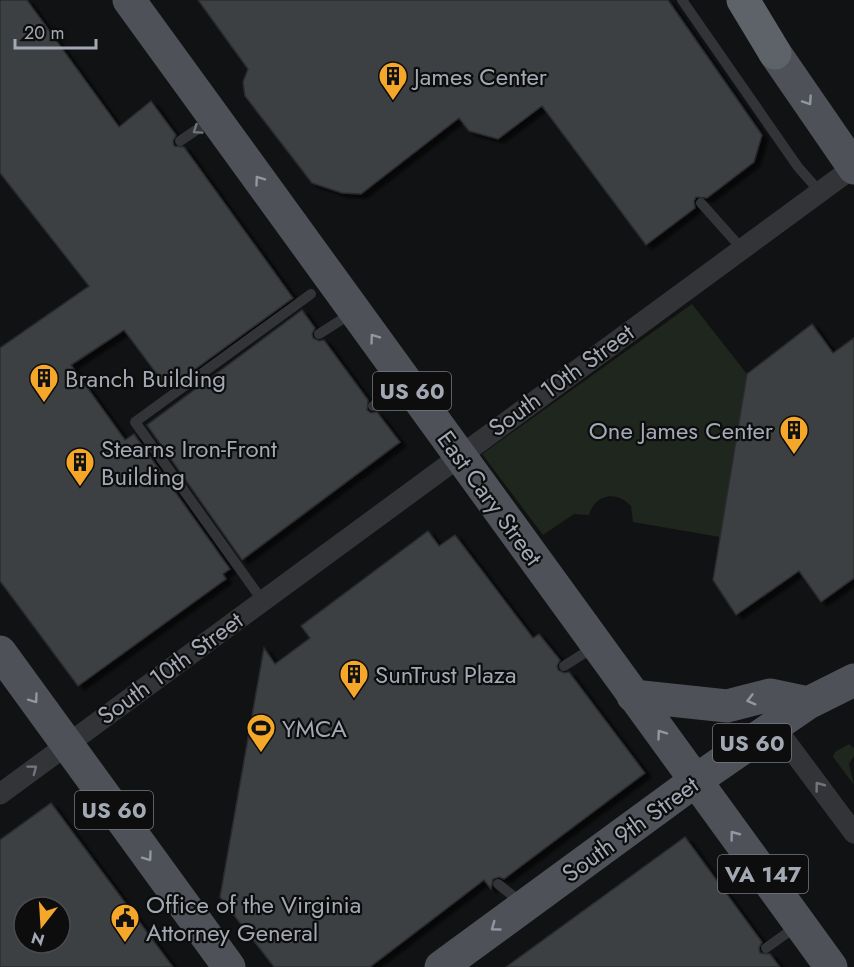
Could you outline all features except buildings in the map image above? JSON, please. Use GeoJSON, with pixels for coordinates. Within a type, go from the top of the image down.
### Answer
{"type":"FeatureCollection","features":[{"type":"Feature","properties":{"kind":"highway"},"geometry":{"type":"LineString","coordinates":[[743,0],[775,53]]}},
{"type":"Feature","properties":{"kind":"main road","name":"East Cary Street"},"geometry":{"type":"LineString","coordinates":[[129,0],[800,924],[823,965]]}},
{"type":"Feature","properties":{"kind":"main road"},"geometry":{"type":"LineString","coordinates":[[775,53],[854,168]]}},
{"type":"Feature","properties":{"kind":"main road","name":"US 60"},"geometry":{"type":"LineString","coordinates":[[0,652],[229,967]]}},
{"type":"Feature","properties":{"kind":"main road","name":"South 9th Street"},"geometry":{"type":"LineString","coordinates":[[441,967],[695,781],[808,704],[854,680]]}},
{"type":"Feature","properties":{"kind":"main road"},"geometry":{"type":"LineString","coordinates":[[633,696],[727,706],[770,695],[808,704]]}},
{"type":"Feature","properties":{"kind":"street","name":"South 10th Street"},"geometry":{"type":"LineString","coordinates":[[0,794],[66,743],[854,168]]}},
{"type":"Feature","properties":{"kind":"street"},"geometry":{"type":"LineString","coordinates":[[775,727],[854,832]]}},
{"type":"Feature","properties":{"kind":"lane"},"geometry":{"type":"LineString","coordinates":[[682,0],[798,167],[820,192]]}},
{"type":"Feature","properties":{"kind":"lane"},"geometry":{"type":"LineString","coordinates":[[180,141],[214,118]]}},
{"type":"Feature","properties":{"kind":"lane"},"geometry":{"type":"LineString","coordinates":[[701,203],[741,249]]}},
{"type":"Feature","properties":{"kind":"lane"},"geometry":{"type":"LineString","coordinates":[[262,600],[157,443],[135,422],[311,294]]}},
{"type":"Feature","properties":{"kind":"lane"},"geometry":{"type":"LineString","coordinates":[[319,334],[354,312]]}},
{"type":"Feature","properties":{"kind":"lane"},"geometry":{"type":"LineString","coordinates":[[373,406],[404,380]]}},
{"type":"Feature","properties":{"kind":"lane"},"geometry":{"type":"LineString","coordinates":[[564,666],[597,645]]}},
{"type":"Feature","properties":{"kind":"lane"},"geometry":{"type":"LineString","coordinates":[[498,884],[525,905]]}},
{"type":"Feature","properties":{"kind":"lane"},"geometry":{"type":"LineString","coordinates":[[766,948],[800,924]]}},
{"type":"Feature","properties":{"kind":"shaded area"},"geometry":{"type":"Polygon","coordinates":[[[692,304],[747,374],[720,537],[633,522],[631,506],[613,496],[596,502],[589,515],[574,514],[543,535],[482,454],[692,304]]]}},
{"type":"Feature","properties":{"kind":"shaded area"},"geometry":{"type":"Polygon","coordinates":[[[849,744],[854,748],[854,756],[849,764],[854,785],[833,757],[835,752],[849,744]]]}},
{"type":"Feature","properties":{"kind":"place","name":"James Center"},"geometry":{"type":"Point","coordinates":[393,102]}},
{"type":"Feature","properties":{"kind":"place","name":"Branch Building"},"geometry":{"type":"Point","coordinates":[44,404]}},
{"type":"Feature","properties":{"kind":"place","name":"One James Center"},"geometry":{"type":"Point","coordinates":[794,456]}},
{"type":"Feature","properties":{"kind":"place","name":"Stearns Iron-Front Building"},"geometry":{"type":"Point","coordinates":[80,488]}},
{"type":"Feature","properties":{"kind":"place","name":"SunTrust Plaza"},"geometry":{"type":"Point","coordinates":[354,700]}},
{"type":"Feature","properties":{"kind":"place","name":"YMCA"},"geometry":{"type":"Point","coordinates":[261,754]}},
{"type":"Feature","properties":{"kind":"place","name":"Office of the Virginia Attorney General"},"geometry":{"type":"Point","coordinates":[125,944]}}]}
